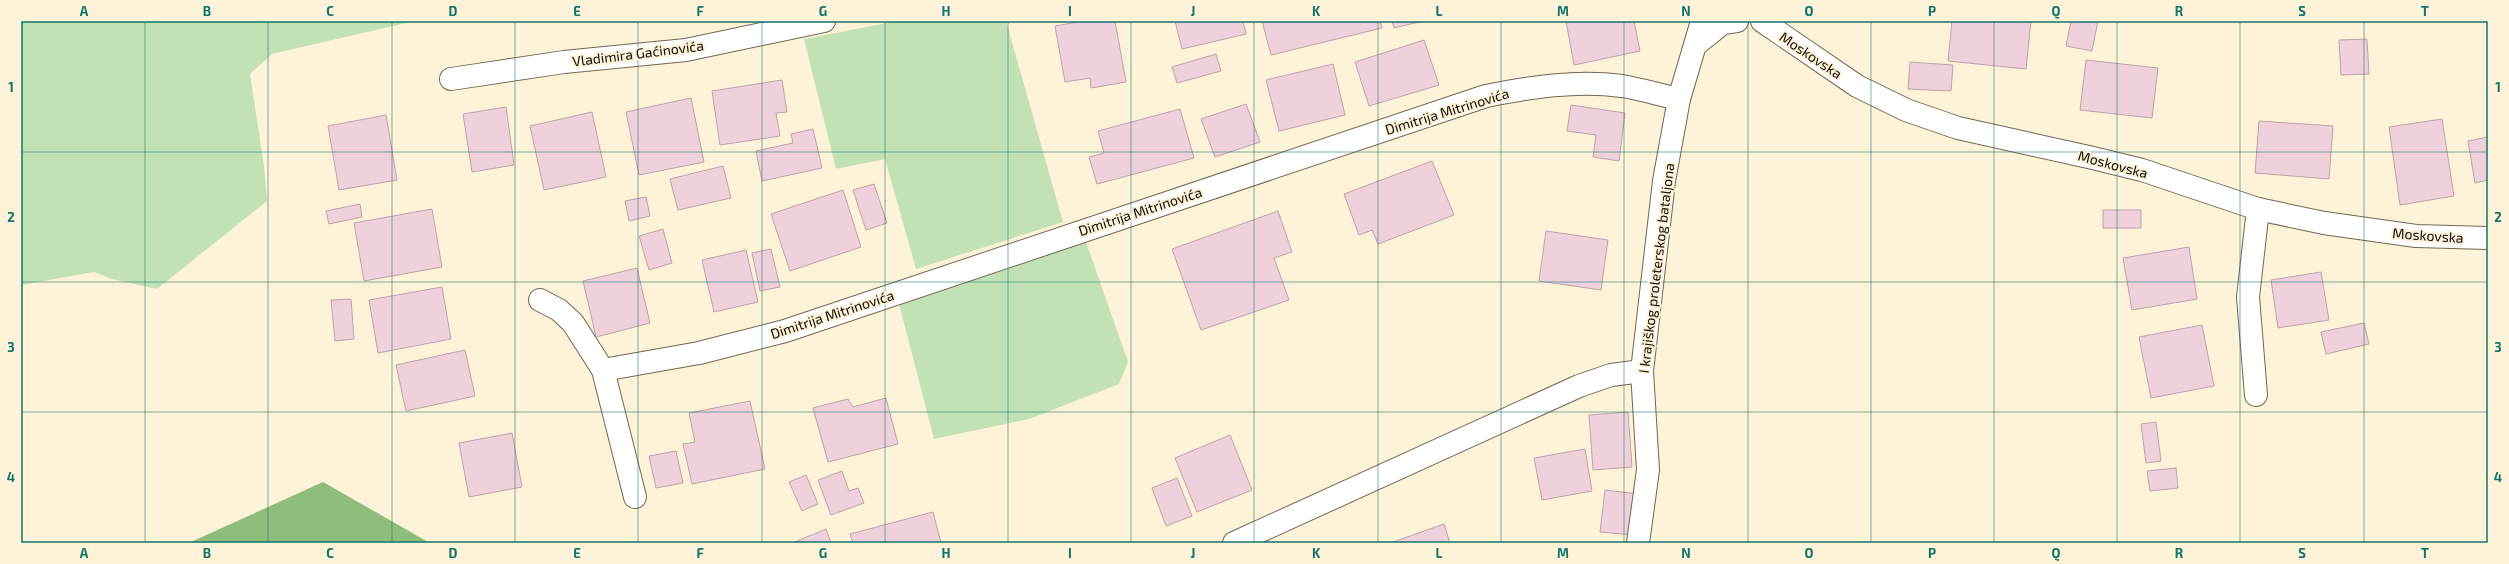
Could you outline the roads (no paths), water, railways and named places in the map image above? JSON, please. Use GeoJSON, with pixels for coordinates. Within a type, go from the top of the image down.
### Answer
{"type":"FeatureCollection","features":[{"type":"Feature","properties":{"kind":"street","name":"Vladimira Gaćinovića"},"geometry":{"type":"LineString","coordinates":[[451,79],[564,62],[686,50],[824,21]]}},
{"type":"Feature","properties":{"kind":"street","name":"I krajiškog proleterskog bataljona"},"geometry":{"type":"LineString","coordinates":[[1638,543],[1648,470],[1642,371],[1664,181],[1679,99],[1698,43],[1702,21]]}},
{"type":"Feature","properties":{"kind":"street"},"geometry":{"type":"LineString","coordinates":[[1698,43],[1724,24],[1737,21]]}},
{"type":"Feature","properties":{"kind":"street","name":"Moskovska"},"geometry":{"type":"LineString","coordinates":[[1762,21],[1858,86],[1906,110],[1958,128],[2142,170],[2258,209],[2373,231],[2416,236],[2488,238]]}},
{"type":"Feature","properties":{"kind":"street","name":"Dimitrija Mitrinovića"},"geometry":{"type":"LineString","coordinates":[[603,370],[699,353],[785,331],[1486,96],[1525,88],[1578,83],[1622,86],[1679,99]]}},
{"type":"Feature","properties":{"kind":"street"},"geometry":{"type":"LineString","coordinates":[[2256,395],[2248,297],[2258,209]]}},
{"type":"Feature","properties":{"kind":"street"},"geometry":{"type":"LineString","coordinates":[[540,300],[559,310],[573,323],[603,370],[635,497]]}},
{"type":"Feature","properties":{"kind":"street"},"geometry":{"type":"LineString","coordinates":[[1234,543],[1579,386],[1611,374],[1642,371]]}}]}
